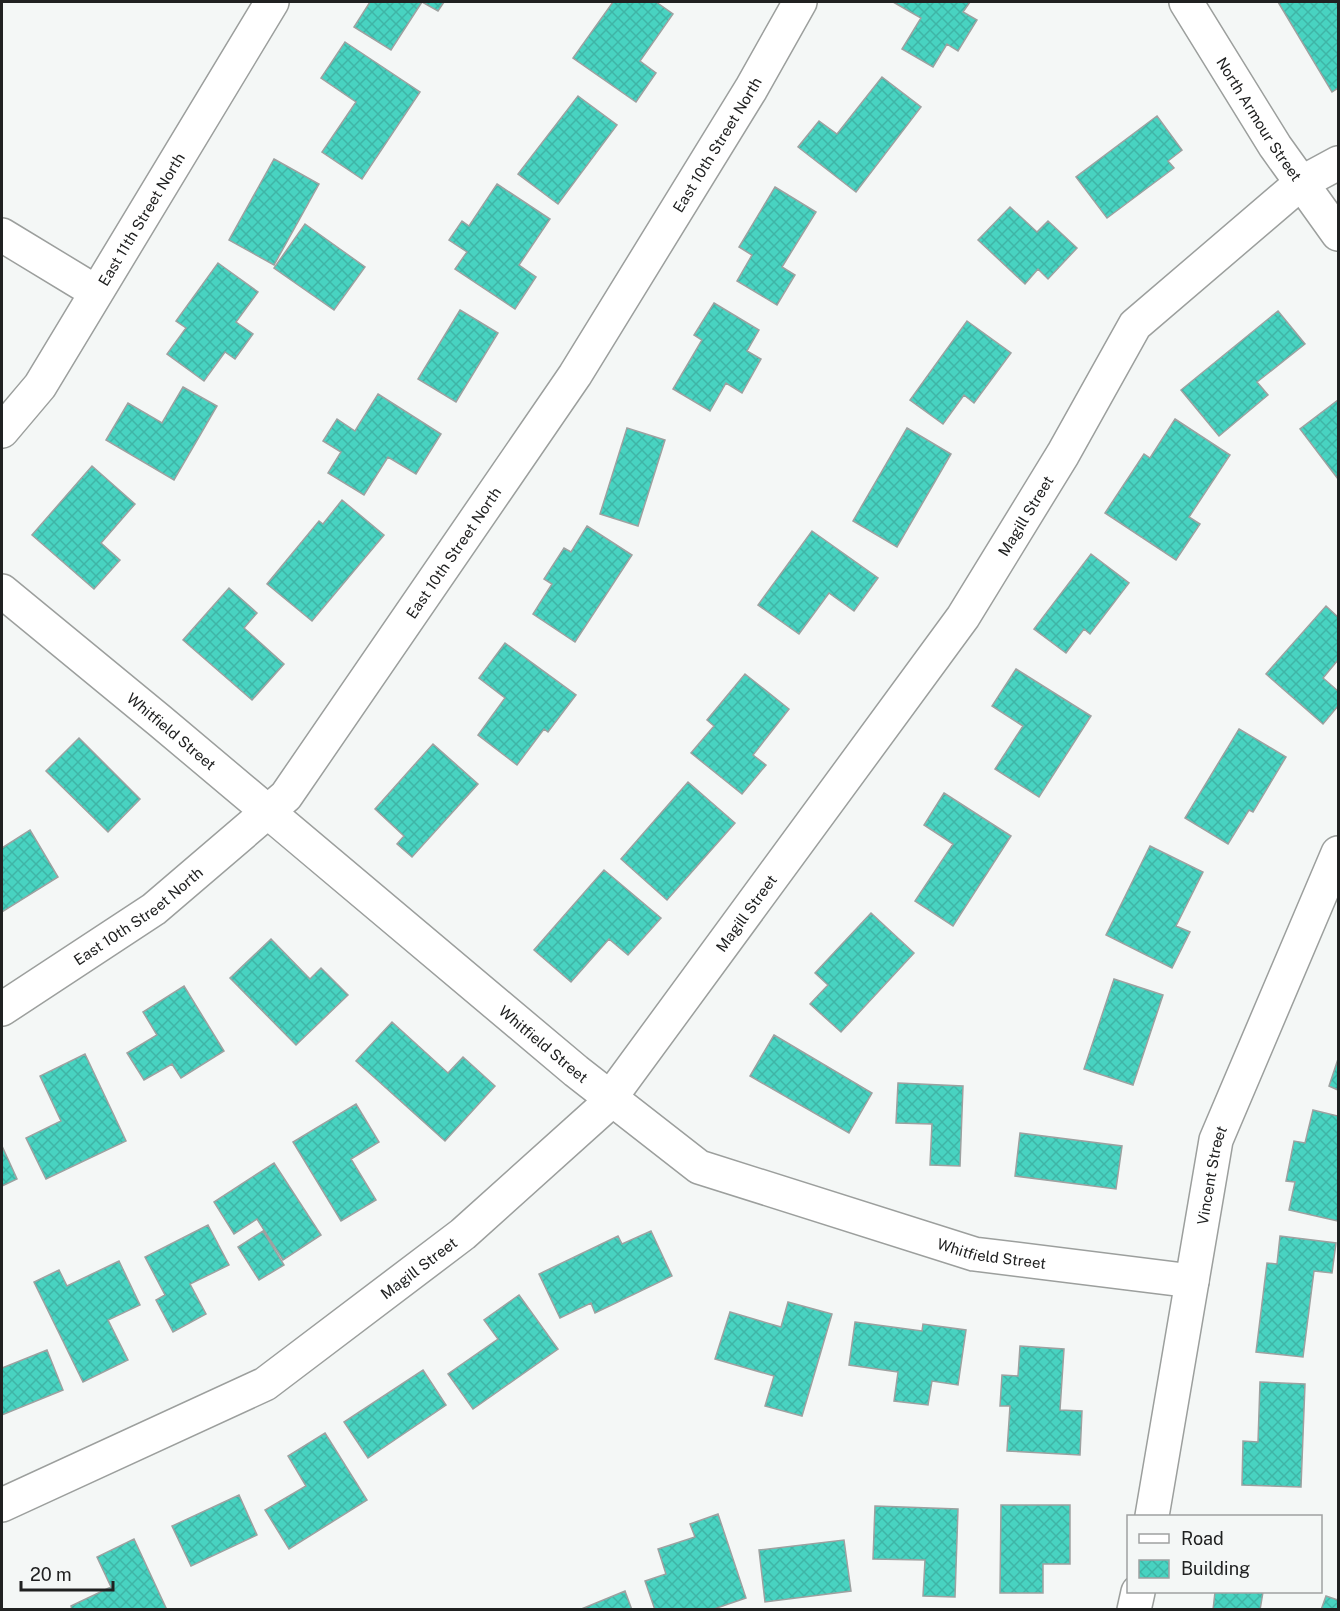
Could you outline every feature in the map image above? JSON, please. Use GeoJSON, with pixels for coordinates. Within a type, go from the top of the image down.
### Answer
{"type":"FeatureCollection","features":[{"type":"Feature","properties":{"kind":"street","name":"East 11th Street North"},"geometry":{"type":"LineString","coordinates":[[2,431],[40,386],[272,2]]}},
{"type":"Feature","properties":{"kind":"street","name":"East 10th Street North"},"geometry":{"type":"LineString","coordinates":[[2,1009],[154,909],[286,796],[575,375],[751,89],[800,2]]}},
{"type":"Feature","properties":{"kind":"street","name":"North Armour Street"},"geometry":{"type":"LineString","coordinates":[[1185,2],[1275,146],[1338,234]]}},
{"type":"Feature","properties":{"kind":"street","name":"Magill Street"},"geometry":{"type":"LineString","coordinates":[[2,1505],[265,1384],[463,1234],[602,1109],[963,617],[1063,454],[1135,325],[1301,183],[1338,163]]}},
{"type":"Feature","properties":{"kind":"street"},"geometry":{"type":"LineString","coordinates":[[2,235],[96,292]]}},
{"type":"Feature","properties":{"kind":"street","name":"Whitfield Street"},"geometry":{"type":"LineString","coordinates":[[2,591],[576,1071],[699,1167],[974,1254],[1192,1281]]}},
{"type":"Feature","properties":{"kind":"street","name":"Vincent Street"},"geometry":{"type":"LineString","coordinates":[[1152,1515],[1216,1140],[1338,853]]}},
{"type":"Feature","properties":{"kind":"street"},"geometry":{"type":"LineString","coordinates":[[1134,1610],[1138,1593]]}},
{"type":"Feature","properties":{"kind":"building"},"geometry":{"type":"Polygon","coordinates":[[[370,2],[422,2],[391,50],[354,27],[370,2]]]}},
{"type":"Feature","properties":{"kind":"building"},"geometry":{"type":"Polygon","coordinates":[[[422,2],[444,2],[438,11],[422,2]]]}},
{"type":"Feature","properties":{"kind":"building"},"geometry":{"type":"Polygon","coordinates":[[[613,2],[656,2],[673,14],[640,61],[656,73],[636,102],[573,58],[613,2]]]}},
{"type":"Feature","properties":{"kind":"building"},"geometry":{"type":"Polygon","coordinates":[[[893,2],[970,2],[963,12],[977,20],[958,51],[947,44],[933,67],[902,49],[921,18],[893,2]]]}},
{"type":"Feature","properties":{"kind":"building"},"geometry":{"type":"Polygon","coordinates":[[[1278,2],[1338,2],[1338,88],[1332,92],[1278,2]]]}},
{"type":"Feature","properties":{"kind":"building"},"geometry":{"type":"Polygon","coordinates":[[[345,42],[420,92],[362,179],[322,152],[356,102],[321,78],[345,42]]]}},
{"type":"Feature","properties":{"kind":"building"},"geometry":{"type":"Polygon","coordinates":[[[882,77],[921,107],[856,192],[798,147],[819,121],[837,134],[882,77]]]}},
{"type":"Feature","properties":{"kind":"building"},"geometry":{"type":"Polygon","coordinates":[[[578,96],[617,125],[558,204],[518,174],[578,96]]]}},
{"type":"Feature","properties":{"kind":"building"},"geometry":{"type":"Polygon","coordinates":[[[1157,116],[1182,150],[1168,161],[1174,168],[1107,218],[1076,177],[1157,116]]]}},
{"type":"Feature","properties":{"kind":"building"},"geometry":{"type":"Polygon","coordinates":[[[274,159],[319,184],[274,265],[229,240],[274,159]]]}},
{"type":"Feature","properties":{"kind":"building"},"geometry":{"type":"Polygon","coordinates":[[[497,184],[550,219],[519,265],[536,277],[515,309],[455,269],[467,252],[449,240],[462,221],[469,226],[497,184]]]}},
{"type":"Feature","properties":{"kind":"building"},"geometry":{"type":"Polygon","coordinates":[[[775,187],[816,212],[782,267],[795,275],[777,305],[737,281],[752,255],[739,247],[775,187]]]}},
{"type":"Feature","properties":{"kind":"building"},"geometry":{"type":"Polygon","coordinates":[[[1010,207],[1037,232],[1048,221],[1077,248],[1048,279],[1038,269],[1025,284],[978,240],[1010,207]]]}},
{"type":"Feature","properties":{"kind":"building"},"geometry":{"type":"Polygon","coordinates":[[[305,224],[365,267],[334,310],[274,268],[305,224]]]}},
{"type":"Feature","properties":{"kind":"building"},"geometry":{"type":"Polygon","coordinates":[[[218,263],[258,292],[236,322],[253,334],[235,359],[225,352],[204,381],[167,354],[186,328],[176,321],[218,263]]]}},
{"type":"Feature","properties":{"kind":"building"},"geometry":{"type":"Polygon","coordinates":[[[714,303],[759,330],[747,351],[761,359],[742,393],[726,383],[710,411],[673,389],[702,340],[694,335],[714,303]]]}},
{"type":"Feature","properties":{"kind":"building"},"geometry":{"type":"Polygon","coordinates":[[[460,310],[498,333],[456,402],[418,379],[460,310]]]}},
{"type":"Feature","properties":{"kind":"building"},"geometry":{"type":"Polygon","coordinates":[[[1278,311],[1305,344],[1257,382],[1268,395],[1219,436],[1181,390],[1278,311]]]}},
{"type":"Feature","properties":{"kind":"building"},"geometry":{"type":"Polygon","coordinates":[[[967,321],[1011,353],[974,403],[964,395],[943,424],[910,400],[967,321]]]}},
{"type":"Feature","properties":{"kind":"building"},"geometry":{"type":"Polygon","coordinates":[[[183,387],[217,406],[174,480],[106,440],[128,403],[162,423],[183,387]]]}},
{"type":"Feature","properties":{"kind":"building"},"geometry":{"type":"Polygon","coordinates":[[[378,394],[441,434],[416,474],[388,457],[364,495],[328,473],[341,452],[323,441],[337,419],[355,431],[378,394]]]}},
{"type":"Feature","properties":{"kind":"building"},"geometry":{"type":"Polygon","coordinates":[[[1338,400],[1338,479],[1300,429],[1338,400]]]}},
{"type":"Feature","properties":{"kind":"building"},"geometry":{"type":"Polygon","coordinates":[[[1175,419],[1230,455],[1189,517],[1200,524],[1176,560],[1105,513],[1144,454],[1150,458],[1175,419]]]}},
{"type":"Feature","properties":{"kind":"building"},"geometry":{"type":"Polygon","coordinates":[[[627,428],[665,440],[638,526],[600,514],[627,428]]]}},
{"type":"Feature","properties":{"kind":"building"},"geometry":{"type":"Polygon","coordinates":[[[907,428],[951,454],[897,547],[853,521],[907,428]]]}},
{"type":"Feature","properties":{"kind":"building"},"geometry":{"type":"Polygon","coordinates":[[[92,466],[135,504],[101,543],[120,560],[94,589],[32,535],[92,466]]]}},
{"type":"Feature","properties":{"kind":"building"},"geometry":{"type":"Polygon","coordinates":[[[342,500],[384,535],[312,621],[267,584],[319,521],[323,524],[342,500]]]}},
{"type":"Feature","properties":{"kind":"building"},"geometry":{"type":"Polygon","coordinates":[[[587,526],[632,555],[575,642],[533,614],[552,584],[544,579],[564,548],[571,552],[587,526]]]}},
{"type":"Feature","properties":{"kind":"building"},"geometry":{"type":"Polygon","coordinates":[[[812,531],[878,578],[854,611],[829,593],[799,634],[758,605],[812,531]]]}},
{"type":"Feature","properties":{"kind":"building"},"geometry":{"type":"Polygon","coordinates":[[[1091,554],[1129,583],[1090,634],[1084,629],[1066,653],[1034,629],[1091,554]]]}},
{"type":"Feature","properties":{"kind":"building"},"geometry":{"type":"Polygon","coordinates":[[[229,588],[257,613],[244,628],[284,664],[252,700],[183,640],[229,588]]]}},
{"type":"Feature","properties":{"kind":"building"},"geometry":{"type":"Polygon","coordinates":[[[1326,606],[1338,617],[1338,660],[1323,678],[1338,691],[1338,706],[1323,724],[1266,674],[1326,606]]]}},
{"type":"Feature","properties":{"kind":"building"},"geometry":{"type":"Polygon","coordinates":[[[505,643],[576,695],[548,732],[544,729],[517,765],[478,735],[505,698],[479,678],[505,643]]]}},
{"type":"Feature","properties":{"kind":"building"},"geometry":{"type":"Polygon","coordinates":[[[1016,669],[1091,716],[1039,797],[995,769],[1023,726],[992,706],[1016,669]]]}},
{"type":"Feature","properties":{"kind":"building"},"geometry":{"type":"Polygon","coordinates":[[[745,674],[789,709],[753,755],[766,765],[742,794],[691,753],[714,726],[707,720],[745,674]]]}},
{"type":"Feature","properties":{"kind":"building"},"geometry":{"type":"Polygon","coordinates":[[[1239,729],[1286,757],[1253,812],[1249,810],[1228,844],[1185,818],[1239,729]]]}},
{"type":"Feature","properties":{"kind":"building"},"geometry":{"type":"Polygon","coordinates":[[[79,738],[140,799],[108,832],[46,771],[79,738]]]}},
{"type":"Feature","properties":{"kind":"building"},"geometry":{"type":"Polygon","coordinates":[[[433,744],[478,784],[412,857],[397,844],[404,836],[375,809],[433,744]]]}},
{"type":"Feature","properties":{"kind":"building"},"geometry":{"type":"Polygon","coordinates":[[[688,782],[735,823],[667,900],[621,859],[688,782]]]}},
{"type":"Feature","properties":{"kind":"building"},"geometry":{"type":"Polygon","coordinates":[[[944,793],[1011,836],[953,926],[915,901],[953,844],[924,825],[944,793]]]}},
{"type":"Feature","properties":{"kind":"building"},"geometry":{"type":"Polygon","coordinates":[[[30,830],[58,877],[2,912],[2,848],[30,830]]]}},
{"type":"Feature","properties":{"kind":"building"},"geometry":{"type":"Polygon","coordinates":[[[1150,846],[1203,872],[1176,926],[1190,932],[1172,968],[1106,935],[1150,846]]]}},
{"type":"Feature","properties":{"kind":"building"},"geometry":{"type":"Polygon","coordinates":[[[604,870],[661,918],[628,955],[609,939],[571,982],[534,950],[604,870]]]}},
{"type":"Feature","properties":{"kind":"building"},"geometry":{"type":"Polygon","coordinates":[[[871,913],[914,953],[841,1032],[810,1004],[828,985],[815,973],[871,913]]]}},
{"type":"Feature","properties":{"kind":"building"},"geometry":{"type":"Polygon","coordinates":[[[271,939],[310,979],[321,968],[348,995],[296,1045],[230,978],[271,939]]]}},
{"type":"Feature","properties":{"kind":"building"},"geometry":{"type":"Polygon","coordinates":[[[1114,979],[1163,995],[1133,1085],[1084,1069],[1114,979]]]}},
{"type":"Feature","properties":{"kind":"building"},"geometry":{"type":"Polygon","coordinates":[[[184,986],[224,1051],[181,1078],[172,1064],[144,1080],[127,1053],[157,1035],[143,1012],[184,986]]]}},
{"type":"Feature","properties":{"kind":"building"},"geometry":{"type":"Polygon","coordinates":[[[392,1022],[448,1073],[463,1057],[495,1086],[445,1141],[356,1061],[392,1022]]]}},
{"type":"Feature","properties":{"kind":"building"},"geometry":{"type":"Polygon","coordinates":[[[774,1035],[872,1093],[849,1133],[750,1076],[774,1035]]]}},
{"type":"Feature","properties":{"kind":"building"},"geometry":{"type":"Polygon","coordinates":[[[85,1054],[126,1141],[46,1179],[26,1138],[61,1121],[40,1076],[85,1054]]]}},
{"type":"Feature","properties":{"kind":"building"},"geometry":{"type":"Polygon","coordinates":[[[1338,1059],[1338,1090],[1329,1086],[1338,1059]]]}},
{"type":"Feature","properties":{"kind":"building"},"geometry":{"type":"Polygon","coordinates":[[[898,1083],[963,1086],[960,1166],[930,1165],[932,1124],[896,1123],[898,1083]]]}},
{"type":"Feature","properties":{"kind":"building"},"geometry":{"type":"Polygon","coordinates":[[[356,1104],[379,1142],[351,1159],[376,1200],[341,1221],[293,1142],[356,1104]]]}},
{"type":"Feature","properties":{"kind":"building"},"geometry":{"type":"Polygon","coordinates":[[[1313,1110],[1338,1116],[1338,1221],[1289,1210],[1295,1182],[1286,1181],[1294,1141],[1305,1143],[1313,1110]]]}},
{"type":"Feature","properties":{"kind":"building"},"geometry":{"type":"Polygon","coordinates":[[[1020,1133],[1122,1146],[1116,1189],[1015,1176],[1020,1133]]]}},
{"type":"Feature","properties":{"kind":"building"},"geometry":{"type":"Polygon","coordinates":[[[2,1146],[17,1179],[2,1186],[2,1146]]]}},
{"type":"Feature","properties":{"kind":"building"},"geometry":{"type":"Polygon","coordinates":[[[274,1163],[321,1235],[283,1260],[257,1219],[234,1234],[214,1202],[274,1163]]]}},
{"type":"Feature","properties":{"kind":"building"},"geometry":{"type":"Polygon","coordinates":[[[208,1225],[229,1265],[190,1284],[206,1314],[173,1332],[156,1300],[165,1295],[145,1257],[208,1225]]]}},
{"type":"Feature","properties":{"kind":"building"},"geometry":{"type":"Polygon","coordinates":[[[263,1231],[284,1265],[259,1280],[238,1247],[263,1231]]]}},
{"type":"Feature","properties":{"kind":"building"},"geometry":{"type":"Polygon","coordinates":[[[651,1231],[672,1276],[595,1313],[591,1303],[560,1318],[539,1274],[618,1236],[622,1244],[651,1231]]]}},
{"type":"Feature","properties":{"kind":"building"},"geometry":{"type":"Polygon","coordinates":[[[1280,1236],[1336,1243],[1332,1273],[1314,1271],[1303,1357],[1256,1352],[1267,1263],[1277,1264],[1280,1236]]]}},
{"type":"Feature","properties":{"kind":"building"},"geometry":{"type":"Polygon","coordinates":[[[119,1261],[140,1305],[108,1320],[128,1360],[83,1382],[34,1282],[59,1270],[67,1286],[119,1261]]]}},
{"type":"Feature","properties":{"kind":"building"},"geometry":{"type":"Polygon","coordinates":[[[519,1295],[558,1349],[473,1409],[448,1374],[498,1339],[484,1320],[519,1295]]]}},
{"type":"Feature","properties":{"kind":"building"},"geometry":{"type":"Polygon","coordinates":[[[788,1302],[832,1314],[802,1416],[765,1406],[774,1376],[715,1359],[730,1312],[781,1327],[788,1302]]]}},
{"type":"Feature","properties":{"kind":"building"},"geometry":{"type":"Polygon","coordinates":[[[855,1322],[922,1331],[923,1324],[966,1330],[958,1385],[932,1381],[928,1405],[894,1401],[898,1372],[849,1365],[855,1322]]]}},
{"type":"Feature","properties":{"kind":"building"},"geometry":{"type":"Polygon","coordinates":[[[1020,1346],[1064,1349],[1060,1410],[1082,1411],[1080,1455],[1007,1451],[1010,1406],[1000,1406],[1002,1375],[1018,1376],[1020,1346]]]}},
{"type":"Feature","properties":{"kind":"building"},"geometry":{"type":"Polygon","coordinates":[[[47,1350],[63,1390],[2,1415],[2,1368],[47,1350]]]}},
{"type":"Feature","properties":{"kind":"building"},"geometry":{"type":"Polygon","coordinates":[[[423,1370],[446,1405],[368,1458],[344,1422],[423,1370]]]}},
{"type":"Feature","properties":{"kind":"building"},"geometry":{"type":"Polygon","coordinates":[[[1260,1382],[1305,1384],[1301,1487],[1242,1485],[1243,1441],[1258,1442],[1260,1382]]]}},
{"type":"Feature","properties":{"kind":"building"},"geometry":{"type":"Polygon","coordinates":[[[325,1433],[367,1500],[289,1549],[265,1510],[306,1486],[288,1456],[325,1433]]]}},
{"type":"Feature","properties":{"kind":"building"},"geometry":{"type":"Polygon","coordinates":[[[239,1495],[257,1535],[191,1566],[172,1526],[239,1495]]]}},
{"type":"Feature","properties":{"kind":"building"},"geometry":{"type":"Polygon","coordinates":[[[1001,1505],[1070,1505],[1070,1564],[1043,1564],[1043,1593],[1000,1593],[1001,1505]]]}},
{"type":"Feature","properties":{"kind":"building"},"geometry":{"type":"Polygon","coordinates":[[[875,1506],[958,1509],[955,1597],[923,1596],[925,1560],[873,1559],[875,1506]]]}},
{"type":"Feature","properties":{"kind":"building"},"geometry":{"type":"Polygon","coordinates":[[[718,1514],[746,1598],[711,1610],[655,1610],[645,1581],[666,1574],[658,1549],[695,1537],[690,1524],[718,1514]]]}},
{"type":"Feature","properties":{"kind":"building"},"geometry":{"type":"Polygon","coordinates":[[[134,1539],[167,1610],[72,1610],[71,1606],[111,1587],[97,1557],[134,1539]]]}},
{"type":"Feature","properties":{"kind":"building"},"geometry":{"type":"Polygon","coordinates":[[[844,1540],[851,1591],[765,1602],[759,1550],[844,1540]]]}},
{"type":"Feature","properties":{"kind":"building"},"geometry":{"type":"Polygon","coordinates":[[[625,1591],[632,1610],[579,1610],[625,1591]]]}},
{"type":"Feature","properties":{"kind":"building"},"geometry":{"type":"Polygon","coordinates":[[[1215,1593],[1263,1593],[1260,1610],[1213,1610],[1215,1593]]]}},
{"type":"Feature","properties":{"kind":"building"},"geometry":{"type":"Polygon","coordinates":[[[1326,1596],[1338,1600],[1338,1610],[1321,1610],[1326,1596]]]}}]}
